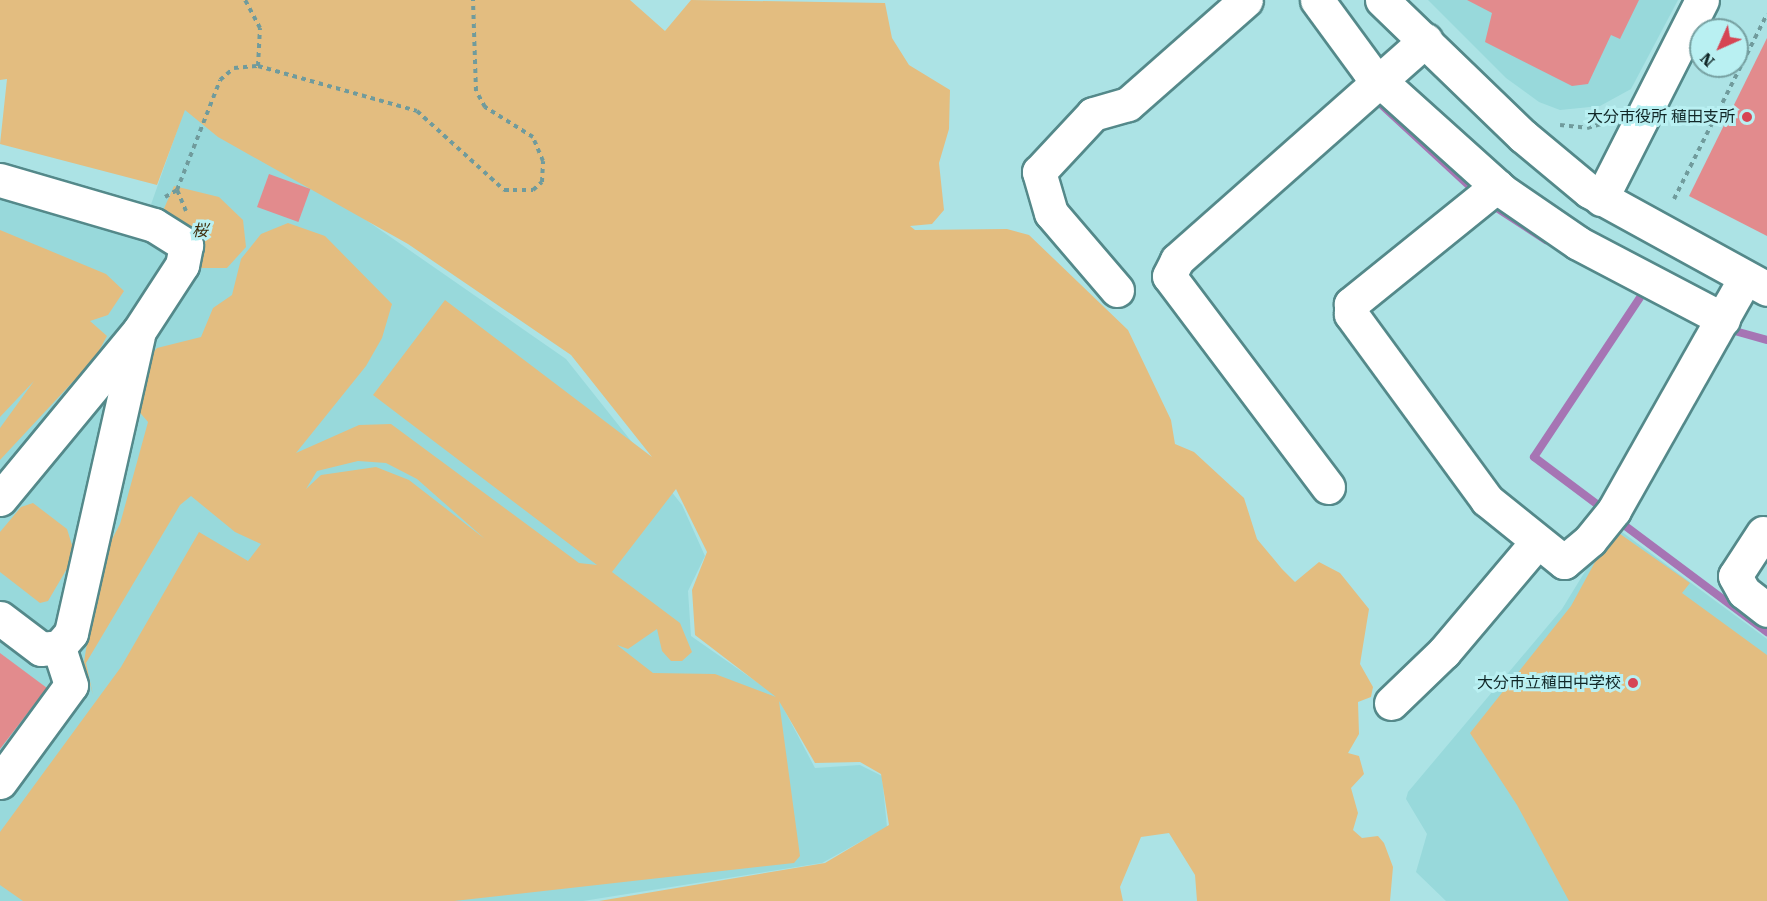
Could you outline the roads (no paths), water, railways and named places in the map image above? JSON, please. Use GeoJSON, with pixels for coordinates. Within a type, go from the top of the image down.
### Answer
{"type":"FeatureCollection","features":[{"type":"Feature","properties":{"kind":"street"},"geometry":{"type":"LineString","coordinates":[[1117,290],[1063,230],[1038,180],[1041,167],[1093,114],[1128,104],[1246,0]]}},
{"type":"Feature","properties":{"kind":"street"},"geometry":{"type":"LineString","coordinates":[[1317,0],[1371,88],[1497,186],[1587,248],[1723,319]]}},
{"type":"Feature","properties":{"kind":"street"},"geometry":{"type":"LineString","coordinates":[[1382,0],[1539,150],[1601,199],[1756,284],[1723,319],[1611,514],[1566,562],[1537,542],[1487,500],[1350,309],[1497,186]]}},
{"type":"Feature","properties":{"kind":"street"},"geometry":{"type":"LineString","coordinates":[[1601,199],[1702,0]]}},
{"type":"Feature","properties":{"kind":"street"},"geometry":{"type":"LineString","coordinates":[[1328,487],[1169,276],[1176,260],[1426,40]]}},
{"type":"Feature","properties":{"kind":"street"},"geometry":{"type":"LineString","coordinates":[[0,180],[166,231],[186,245],[182,265],[139,331],[0,499]]}},
{"type":"Feature","properties":{"kind":"street"},"geometry":{"type":"LineString","coordinates":[[0,782],[71,685],[59,647],[76,615],[139,331]]}},
{"type":"Feature","properties":{"kind":"street"},"geometry":{"type":"LineString","coordinates":[[1763,533],[1735,576],[1744,592],[1767,610]]}},
{"type":"Feature","properties":{"kind":"street"},"geometry":{"type":"LineString","coordinates":[[1391,703],[1430,667],[1537,542]]}},
{"type":"Feature","properties":{"kind":"street"},"geometry":{"type":"LineString","coordinates":[[0,618],[41,649],[59,647]]}},
{"type":"Feature","properties":{"kind":"waterway"},"geometry":{"type":"LineString","coordinates":[[1372,96],[1477,193]]}},
{"type":"Feature","properties":{"kind":"waterway"},"geometry":{"type":"LineString","coordinates":[[1489,203],[1546,240]]}},
{"type":"Feature","properties":{"kind":"waterway"},"geometry":{"type":"LineString","coordinates":[[1606,511],[1534,457],[1643,293]]}},
{"type":"Feature","properties":{"kind":"waterway"},"geometry":{"type":"LineString","coordinates":[[1724,328],[1767,340]]}},
{"type":"Feature","properties":{"kind":"waterway"},"geometry":{"type":"LineString","coordinates":[[1616,519],[1767,632]]}},
{"type":"Feature","properties":{"kind":"place","name":"大分市役所 稙田支所"},"geometry":{"type":"Point","coordinates":[1747,117]}},
{"type":"Feature","properties":{"kind":"place","name":"大分市立稙田中学校"},"geometry":{"type":"Point","coordinates":[1633,683]}},
{"type":"Feature","properties":{"kind":"park label","name":"桜"},"geometry":{"type":"Point","coordinates":[200,231]}}]}
